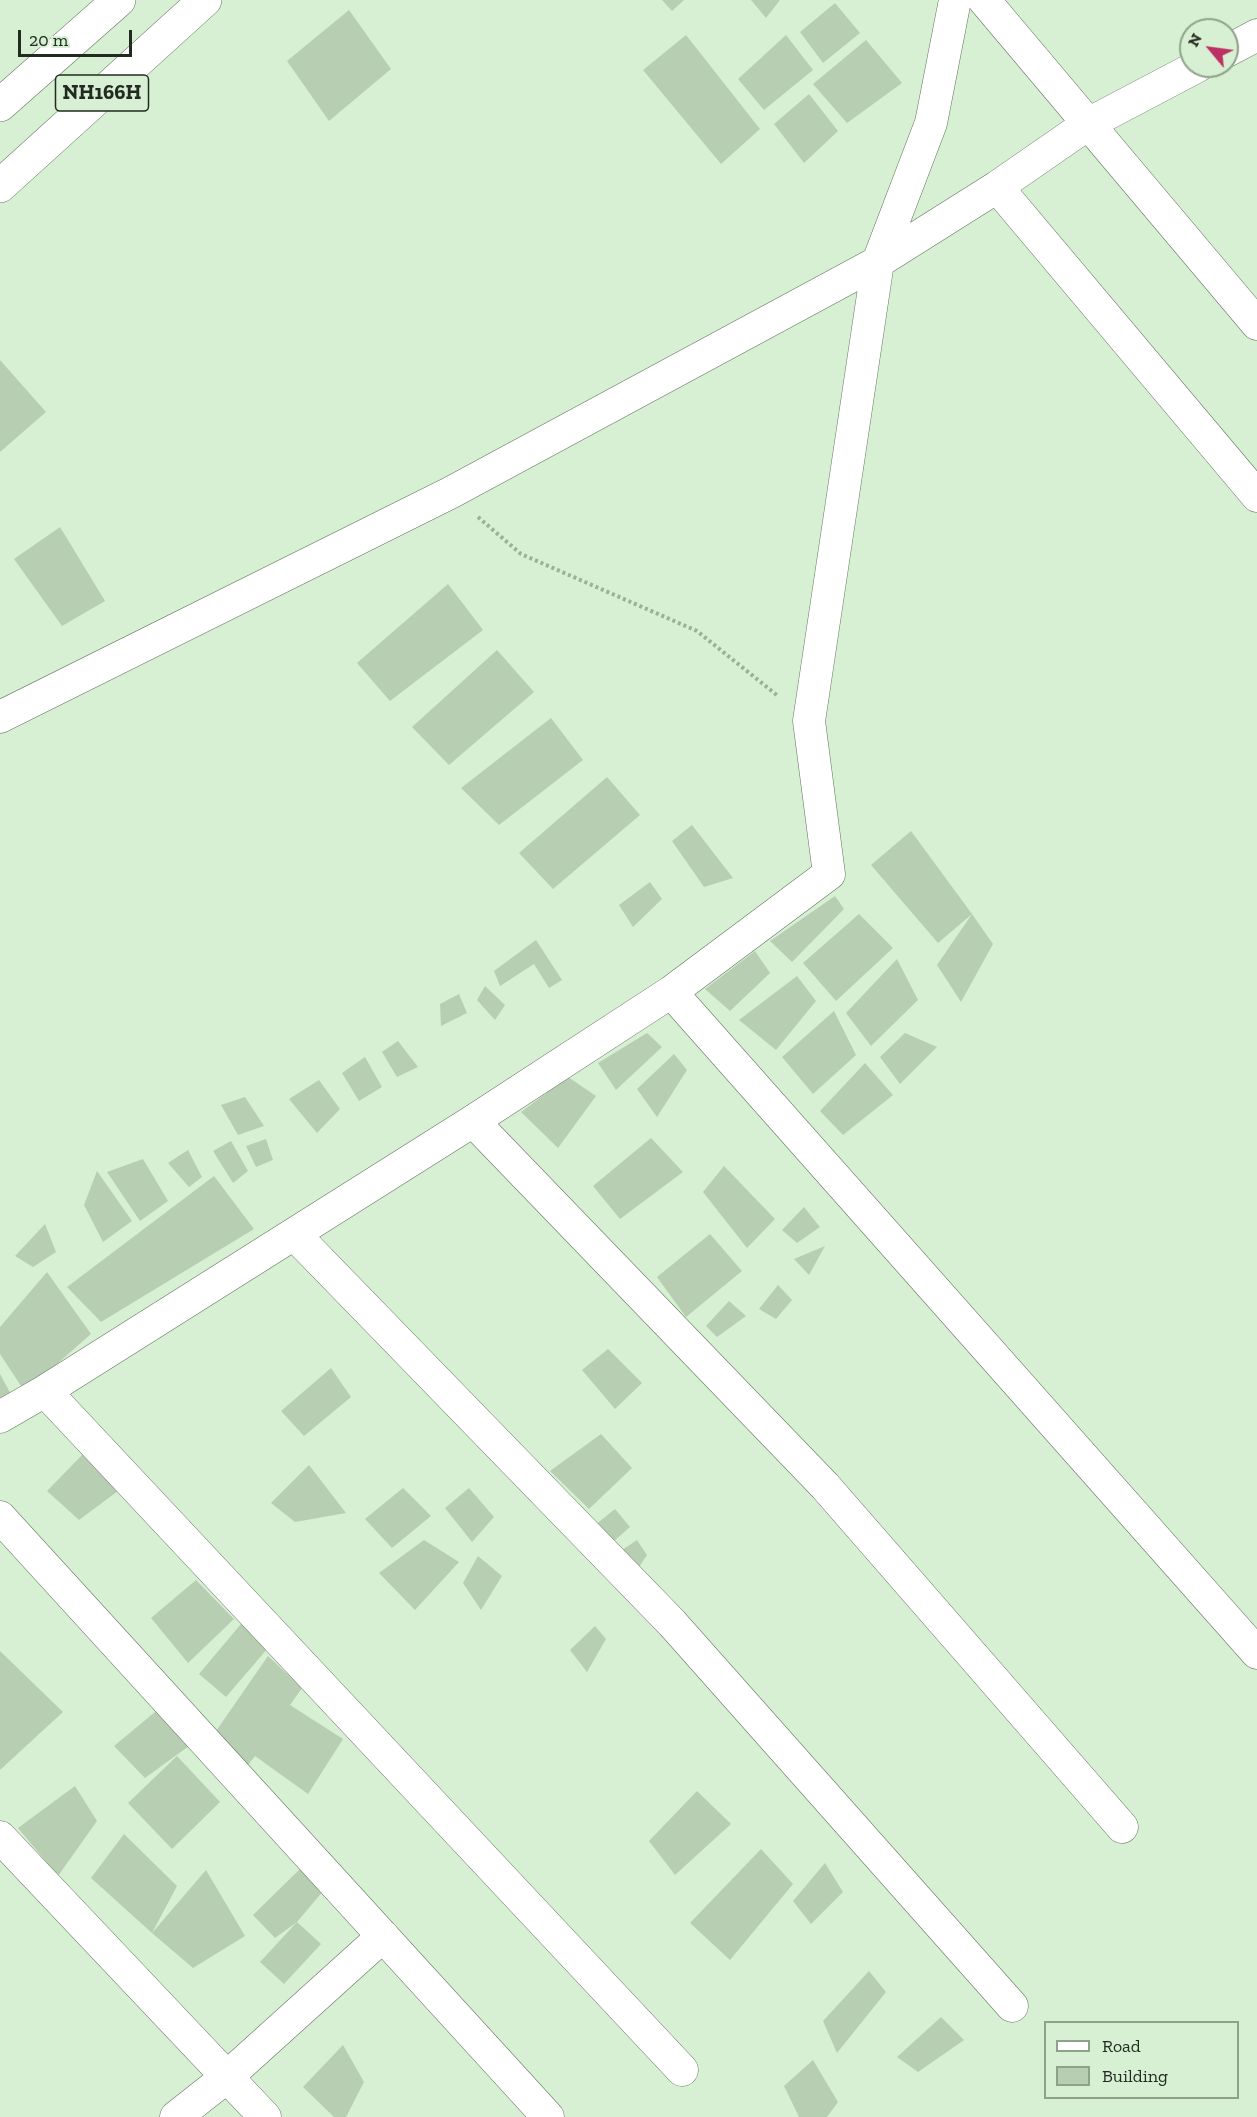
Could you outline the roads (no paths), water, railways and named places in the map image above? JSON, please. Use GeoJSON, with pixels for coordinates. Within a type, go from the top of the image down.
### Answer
{"type":"FeatureCollection","features":[{"type":"Feature","properties":{"kind":"highway"},"geometry":{"type":"LineString","coordinates":[[0,105],[119,0]]}},
{"type":"Feature","properties":{"kind":"highway","name":"NH166H"},"geometry":{"type":"LineString","coordinates":[[0,186],[205,0]]}},
{"type":"Feature","properties":{"kind":"street"},"geometry":{"type":"LineString","coordinates":[[0,1418],[473,1121],[670,992],[829,874],[808,721],[878,262],[931,123],[955,0]]}},
{"type":"Feature","properties":{"kind":"street"},"geometry":{"type":"LineString","coordinates":[[984,0],[1257,324]]}},
{"type":"Feature","properties":{"kind":"street"},"geometry":{"type":"LineString","coordinates":[[1239,45],[1257,35]]}},
{"type":"Feature","properties":{"kind":"street"},"geometry":{"type":"LineString","coordinates":[[0,717],[450,493],[878,262],[997,187],[1088,124],[1179,76]]}},
{"type":"Feature","properties":{"kind":"street"},"geometry":{"type":"LineString","coordinates":[[997,187],[1257,496]]}},
{"type":"Feature","properties":{"kind":"street"},"geometry":{"type":"LineString","coordinates":[[670,992],[1257,1653]]}},
{"type":"Feature","properties":{"kind":"street"},"geometry":{"type":"LineString","coordinates":[[473,1121],[825,1486],[1122,1827]]}},
{"type":"Feature","properties":{"kind":"street"},"geometry":{"type":"LineString","coordinates":[[294,1234],[672,1623],[1012,2006]]}},
{"type":"Feature","properties":{"kind":"street"},"geometry":{"type":"LineString","coordinates":[[45,1391],[682,2070]]}},
{"type":"Feature","properties":{"kind":"street"},"geometry":{"type":"LineString","coordinates":[[0,1517],[548,2117]]}},
{"type":"Feature","properties":{"kind":"street"},"geometry":{"type":"LineString","coordinates":[[0,1837],[265,2117]]}},
{"type":"Feature","properties":{"kind":"street"},"geometry":{"type":"LineString","coordinates":[[176,2117],[228,2076],[383,1936]]}}]}
